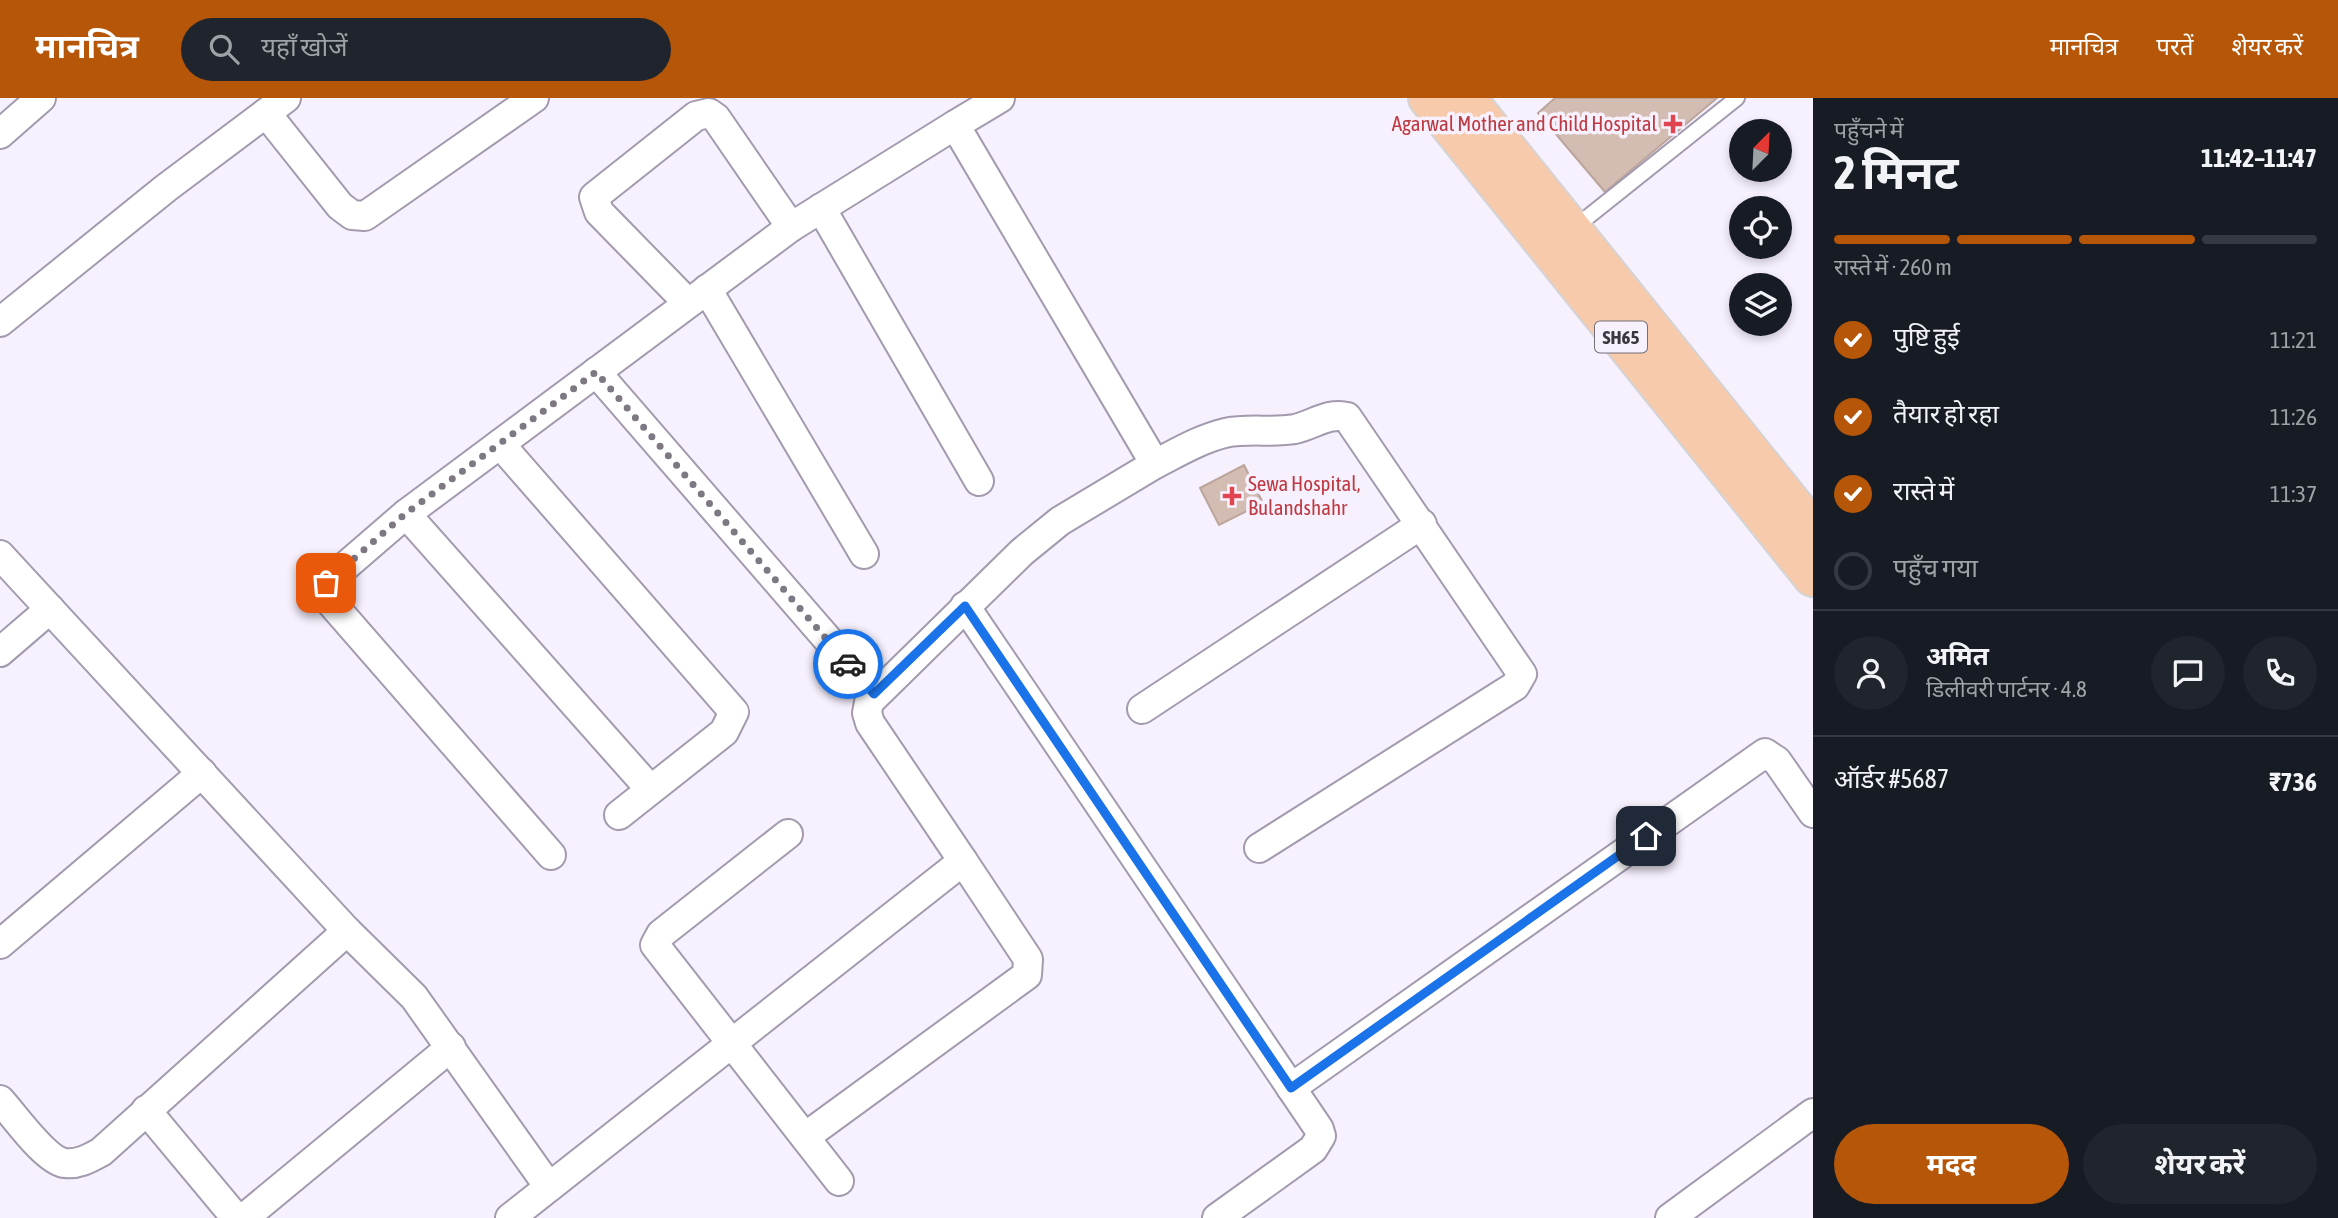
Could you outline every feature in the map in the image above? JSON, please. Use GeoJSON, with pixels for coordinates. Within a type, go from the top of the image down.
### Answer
{"type":"FeatureCollection","features":[{"type":"Feature","properties":{"kind":"main road","name":"SH65"},"geometry":{"type":"LineString","coordinates":[[1428,98],[1813,577]]}},
{"type":"Feature","properties":{"kind":"main road","name":"SH65"},"geometry":{"type":"LineString","coordinates":[[1466,98],[1572,230],[1807,510]]}},
{"type":"Feature","properties":{"kind":"street"},"geometry":{"type":"LineString","coordinates":[[0,134],[41,98]]}},
{"type":"Feature","properties":{"kind":"street"},"geometry":{"type":"LineString","coordinates":[[0,321],[166,188],[276,105],[340,206],[352,215],[365,216],[534,98]]}},
{"type":"Feature","properties":{"kind":"street"},"geometry":{"type":"LineString","coordinates":[[551,855],[326,597],[323,590],[331,576],[405,514],[791,227],[1000,98]]}},
{"type":"Feature","properties":{"kind":"street"},"geometry":{"type":"LineString","coordinates":[[791,227],[716,118],[703,112],[594,197],[599,212],[698,296],[864,554]]}},
{"type":"Feature","properties":{"kind":"street"},"geometry":{"type":"LineString","coordinates":[[955,125],[1155,464]]}},
{"type":"Feature","properties":{"kind":"street"},"geometry":{"type":"LineString","coordinates":[[821,208],[979,481]]}},
{"type":"Feature","properties":{"kind":"street"},"geometry":{"type":"LineString","coordinates":[[596,372],[874,694]]}},
{"type":"Feature","properties":{"kind":"street"},"geometry":{"type":"LineString","coordinates":[[805,1137],[1027,975],[1028,959],[870,723],[867,713],[874,694],[1022,552],[1060,521],[1155,464],[1206,439],[1226,433],[1274,432],[1298,428],[1339,415],[1347,417],[1354,424],[1518,667],[1521,679],[1259,848]]}},
{"type":"Feature","properties":{"kind":"street"},"geometry":{"type":"LineString","coordinates":[[500,444],[734,712],[724,732],[619,815]]}},
{"type":"Feature","properties":{"kind":"street"},"geometry":{"type":"LineString","coordinates":[[405,514],[650,789]]}},
{"type":"Feature","properties":{"kind":"street"},"geometry":{"type":"LineString","coordinates":[[1142,709],[1422,524]]}},
{"type":"Feature","properties":{"kind":"street"},"geometry":{"type":"LineString","coordinates":[[0,555],[347,931],[414,997],[549,1187]]}},
{"type":"Feature","properties":{"kind":"street"},"geometry":{"type":"LineString","coordinates":[[965,606],[1319,1129],[1318,1143],[1217,1218]]}},
{"type":"Feature","properties":{"kind":"street"},"geometry":{"type":"LineString","coordinates":[[0,652],[50,609]]}},
{"type":"Feature","properties":{"kind":"street"},"geometry":{"type":"LineString","coordinates":[[1291,1088],[1765,753],[1777,761],[1813,813]]}},
{"type":"Feature","properties":{"kind":"street"},"geometry":{"type":"LineString","coordinates":[[0,944],[202,773]]}},
{"type":"Feature","properties":{"kind":"street"},"geometry":{"type":"LineString","coordinates":[[788,834],[656,939],[659,952],[839,1181]]}},
{"type":"Feature","properties":{"kind":"street"},"geometry":{"type":"LineString","coordinates":[[510,1218],[963,861]]}},
{"type":"Feature","properties":{"kind":"street"},"geometry":{"type":"LineString","coordinates":[[0,1100],[50,1156],[64,1163],[82,1162],[101,1152],[347,931]]}},
{"type":"Feature","properties":{"kind":"street"},"geometry":{"type":"LineString","coordinates":[[243,1218],[451,1047]]}},
{"type":"Feature","properties":{"kind":"street"},"geometry":{"type":"LineString","coordinates":[[146,1111],[236,1218]]}},
{"type":"Feature","properties":{"kind":"street"},"geometry":{"type":"LineString","coordinates":[[1671,1218],[1813,1113]]}},
{"type":"Feature","properties":{"kind":"lane"},"geometry":{"type":"LineString","coordinates":[[1572,230],[1737,98]]}},
{"type":"Feature","properties":{"kind":"building"},"geometry":{"type":"Polygon","coordinates":[[[1555,98],[1717,98],[1605,192],[1538,113],[1555,98]]]}},
{"type":"Feature","properties":{"kind":"building"},"geometry":{"type":"Polygon","coordinates":[[[1244,465],[1263,503],[1219,525],[1200,488],[1244,465]]]}},
{"type":"Feature","properties":{"kind":"way so far"},"geometry":{"type":"LineString","coordinates":[[326,583],[405,514],[596,372],[848,664]]}},
{"type":"Feature","properties":{"kind":"place","name":"Agarwal Mother and Child Hospital"},"geometry":{"type":"Point","coordinates":[1673,124]}},
{"type":"Feature","properties":{"kind":"place","name":"Sewa Hospital, Bulandshahr"},"geometry":{"type":"Point","coordinates":[1232,496]}},
{"type":"Feature","properties":{"kind":"route"},"geometry":{"type":"LineString","coordinates":[[848,664],[874,694],[965,606],[1291,1088],[1646,836]]}}]}
